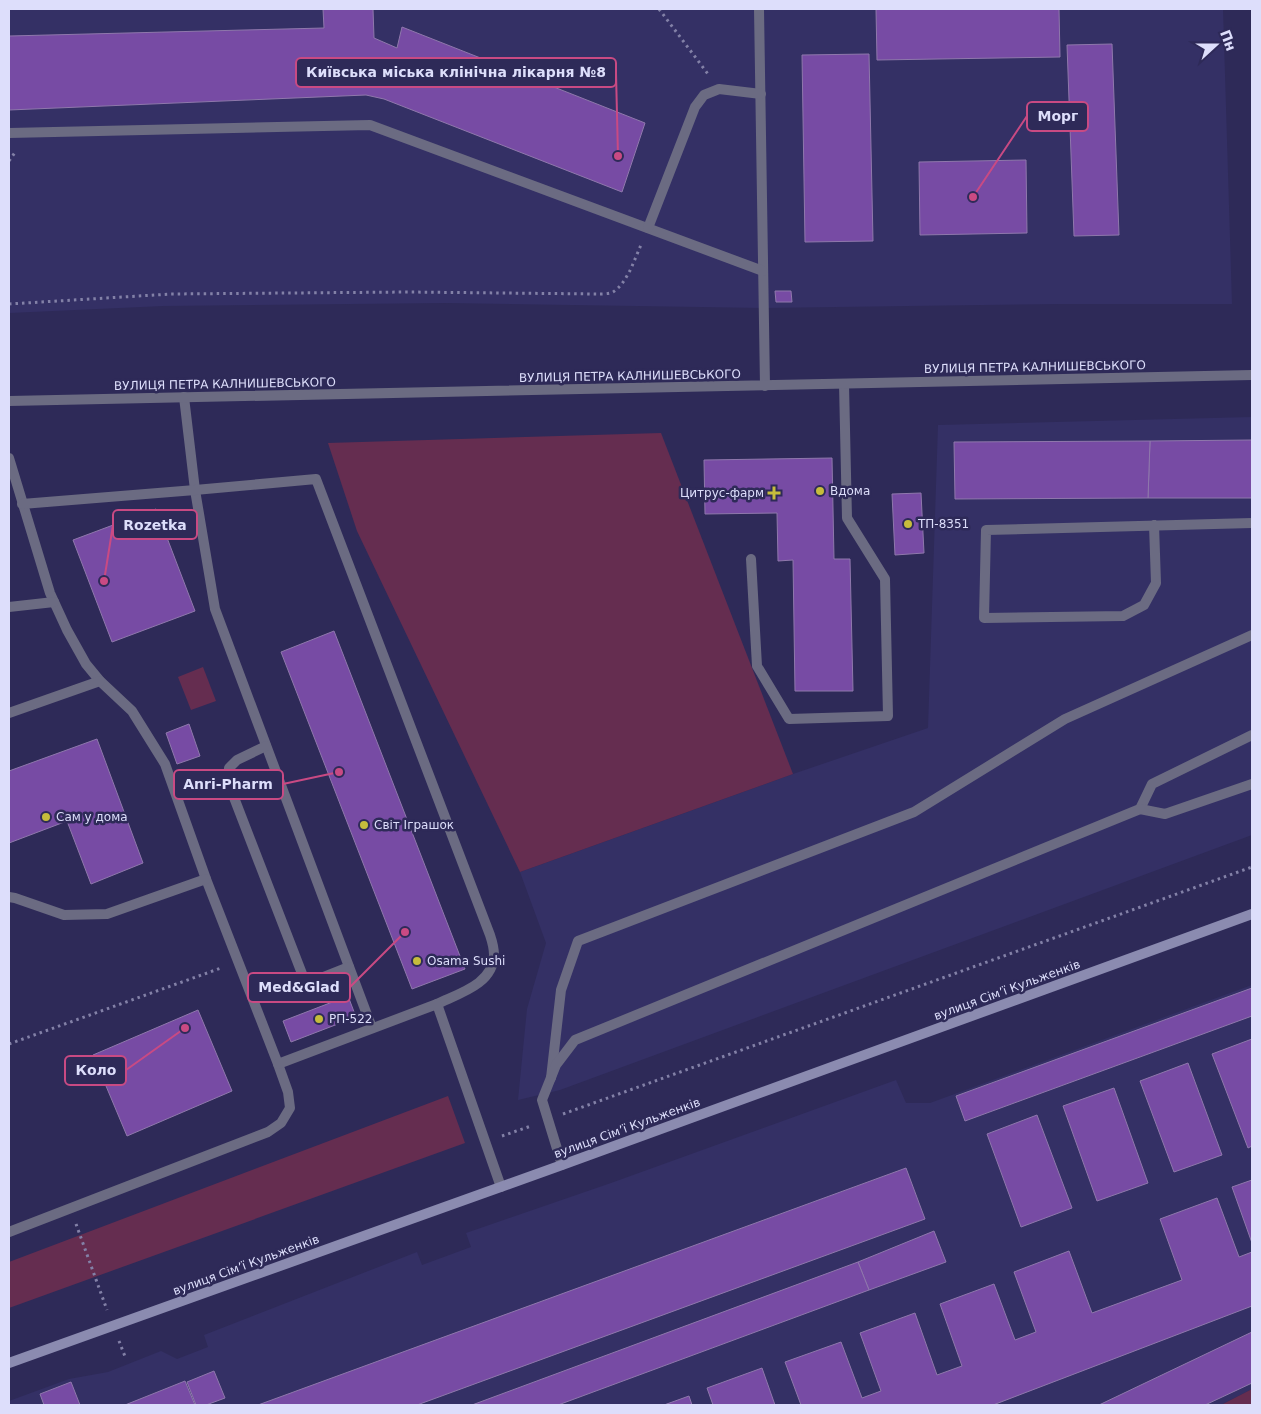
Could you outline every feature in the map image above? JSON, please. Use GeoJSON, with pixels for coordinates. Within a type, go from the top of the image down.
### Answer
{"type":"FeatureCollection","features":[{"type":"Feature","properties":{"kind":"main road","name":"вулиця Сімʼї Кульженків"},"geometry":{"type":"LineString","coordinates":[[9,1363],[562,1165],[1252,914]]}},
{"type":"Feature","properties":{"kind":"street"},"geometry":{"type":"LineString","coordinates":[[760,9],[765,386]]}},
{"type":"Feature","properties":{"kind":"street"},"geometry":{"type":"LineString","coordinates":[[648,228],[694,107],[704,94],[719,89],[761,94]]}},
{"type":"Feature","properties":{"kind":"street"},"geometry":{"type":"LineString","coordinates":[[9,133],[370,125],[763,270]]}},
{"type":"Feature","properties":{"kind":"street","name":"ВУЛИЦЯ ПЕТРА КАЛНИШЕВСЬКОГО"},"geometry":{"type":"LineString","coordinates":[[9,401],[1252,375]]}},
{"type":"Feature","properties":{"kind":"street"},"geometry":{"type":"LineString","coordinates":[[751,560],[756,666],[789,719],[888,716],[885,579],[847,518],[844,384]]}},
{"type":"Feature","properties":{"kind":"street"},"geometry":{"type":"LineString","coordinates":[[184,397],[195,490],[215,609],[372,1028]]}},
{"type":"Feature","properties":{"kind":"street"},"geometry":{"type":"LineString","coordinates":[[9,458],[54,602],[67,630],[86,664],[100,681],[132,711],[165,764],[206,879],[278,1064],[288,1092],[290,1108],[282,1123],[268,1132],[9,1232]]}},
{"type":"Feature","properties":{"kind":"street"},"geometry":{"type":"LineString","coordinates":[[22,504],[316,479],[490,935],[494,954],[491,971],[478,984],[437,1004],[278,1064]]}},
{"type":"Feature","properties":{"kind":"street"},"geometry":{"type":"LineString","coordinates":[[1154,526],[1156,584],[1144,605],[1123,616],[984,618],[986,530],[1252,523]]}},
{"type":"Feature","properties":{"kind":"street"},"geometry":{"type":"LineString","coordinates":[[9,608],[54,602]]}},
{"type":"Feature","properties":{"kind":"street"},"geometry":{"type":"LineString","coordinates":[[551,1078],[561,990],[578,941],[914,812],[1065,719],[1252,635]]}},
{"type":"Feature","properties":{"kind":"street"},"geometry":{"type":"LineString","coordinates":[[9,713],[100,681]]}},
{"type":"Feature","properties":{"kind":"street"},"geometry":{"type":"LineString","coordinates":[[1140,809],[1152,784],[1252,735]]}},
{"type":"Feature","properties":{"kind":"street"},"geometry":{"type":"LineString","coordinates":[[266,746],[237,760],[229,768],[228,782],[306,984],[349,967]]}},
{"type":"Feature","properties":{"kind":"street"},"geometry":{"type":"LineString","coordinates":[[562,1165],[542,1100],[556,1065],[575,1040],[1140,809],[1165,814],[1252,784]]}},
{"type":"Feature","properties":{"kind":"street"},"geometry":{"type":"LineString","coordinates":[[9,897],[23,900],[64,915],[107,914],[206,879]]}},
{"type":"Feature","properties":{"kind":"street"},"geometry":{"type":"LineString","coordinates":[[437,1004],[501,1187]]}},
{"type":"Feature","properties":{"kind":"path"},"geometry":{"type":"LineString","coordinates":[[659,9],[719,89]]}},
{"type":"Feature","properties":{"kind":"path"},"geometry":{"type":"LineString","coordinates":[[9,304],[171,294],[397,292],[604,294],[611,293],[627,276],[648,228]]}},
{"type":"Feature","properties":{"kind":"path"},"geometry":{"type":"LineString","coordinates":[[485,1142],[1252,868]]}},
{"type":"Feature","properties":{"kind":"path"},"geometry":{"type":"LineString","coordinates":[[9,1044],[238,962]]}},
{"type":"Feature","properties":{"kind":"path"},"geometry":{"type":"LineString","coordinates":[[71,1209],[126,1359]]}},
{"type":"Feature","properties":{"kind":"shaded area"},"geometry":{"type":"Polygon","coordinates":[[[9,9],[1223,9],[1232,304],[764,308],[447,303],[163,306],[9,313],[9,9]]]}},
{"type":"Feature","properties":{"kind":"shaded area"},"geometry":{"type":"Polygon","coordinates":[[[1252,417],[1252,835],[560,1090],[518,1100],[527,1009],[546,943],[520,872],[793,774],[928,728],[938,425],[1252,417]]]}},
{"type":"Feature","properties":{"kind":"shaded area"},"geometry":{"type":"Polygon","coordinates":[[[661,433],[793,774],[520,872],[357,531],[328,443],[661,433]]]}},
{"type":"Feature","properties":{"kind":"shaded area"},"geometry":{"type":"Polygon","coordinates":[[[203,667],[216,701],[191,710],[178,677],[203,667]]]}},
{"type":"Feature","properties":{"kind":"shaded area"},"geometry":{"type":"Polygon","coordinates":[[[1252,985],[1252,1389],[1221,1405],[9,1405],[9,1401],[69,1379],[108,1372],[161,1351],[177,1359],[208,1347],[204,1335],[417,1252],[422,1265],[471,1247],[466,1233],[611,1183],[896,1080],[906,1103],[930,1103],[1252,985]]]}},
{"type":"Feature","properties":{"kind":"shaded area"},"geometry":{"type":"Polygon","coordinates":[[[448,1096],[465,1143],[9,1308],[9,1262],[448,1096]]]}},
{"type":"Feature","properties":{"kind":"shaded area"},"geometry":{"type":"Polygon","coordinates":[[[1252,1389],[1252,1405],[1221,1405],[1252,1389]]]}},
{"type":"Feature","properties":{"kind":"building"},"geometry":{"type":"Polygon","coordinates":[[[323,9],[373,9],[374,38],[397,48],[402,27],[645,123],[622,192],[384,99],[366,95],[9,110],[9,36],[324,28],[323,9]]]}},
{"type":"Feature","properties":{"kind":"building"},"geometry":{"type":"Polygon","coordinates":[[[876,9],[1059,9],[1060,57],[877,60],[876,9]]]}},
{"type":"Feature","properties":{"kind":"building"},"geometry":{"type":"Polygon","coordinates":[[[1112,44],[1119,235],[1074,236],[1067,45],[1112,44]]]}},
{"type":"Feature","properties":{"kind":"building"},"geometry":{"type":"Polygon","coordinates":[[[869,54],[873,241],[805,242],[802,55],[869,54]]]}},
{"type":"Feature","properties":{"kind":"building"},"geometry":{"type":"Polygon","coordinates":[[[1026,160],[1027,233],[920,235],[919,162],[1026,160]]]}},
{"type":"Feature","properties":{"kind":"building"},"geometry":{"type":"Polygon","coordinates":[[[775,291],[791,291],[792,302],[776,302],[775,291]]]}},
{"type":"Feature","properties":{"kind":"building"},"geometry":{"type":"Polygon","coordinates":[[[1252,440],[1252,498],[1148,498],[1150,441],[1252,440]]]}},
{"type":"Feature","properties":{"kind":"building"},"geometry":{"type":"Polygon","coordinates":[[[1150,441],[1148,498],[955,499],[954,442],[1150,441]]]}},
{"type":"Feature","properties":{"kind":"building"},"geometry":{"type":"Polygon","coordinates":[[[832,458],[834,559],[850,559],[853,691],[795,691],[793,560],[778,561],[777,513],[705,514],[704,460],[832,458]]]}},
{"type":"Feature","properties":{"kind":"building","name":"ТП-8351"},"geometry":{"type":"Polygon","coordinates":[[[921,493],[924,553],[895,555],[892,494],[921,493]]]}},
{"type":"Feature","properties":{"kind":"building"},"geometry":{"type":"Polygon","coordinates":[[[156,509],[195,611],[112,642],[73,540],[156,509]]]}},
{"type":"Feature","properties":{"kind":"building"},"geometry":{"type":"Polygon","coordinates":[[[334,631],[465,969],[412,989],[281,652],[334,631]]]}},
{"type":"Feature","properties":{"kind":"building"},"geometry":{"type":"Polygon","coordinates":[[[189,724],[200,756],[177,764],[166,733],[189,724]]]}},
{"type":"Feature","properties":{"kind":"building"},"geometry":{"type":"Polygon","coordinates":[[[97,739],[143,863],[91,884],[67,821],[9,843],[9,771],[97,739]]]}},
{"type":"Feature","properties":{"kind":"building"},"geometry":{"type":"Polygon","coordinates":[[[1252,988],[1252,1016],[965,1121],[956,1096],[1252,988]]]}},
{"type":"Feature","properties":{"kind":"building","name":"РП-522"},"geometry":{"type":"Polygon","coordinates":[[[348,996],[356,1017],[291,1042],[283,1021],[348,996]]]}},
{"type":"Feature","properties":{"kind":"building"},"geometry":{"type":"Polygon","coordinates":[[[198,1010],[232,1091],[127,1136],[93,1055],[198,1010]]]}},
{"type":"Feature","properties":{"kind":"building"},"geometry":{"type":"Polygon","coordinates":[[[1252,1039],[1252,1146],[1248,1148],[1212,1054],[1252,1039]]]}},
{"type":"Feature","properties":{"kind":"building"},"geometry":{"type":"Polygon","coordinates":[[[1188,1063],[1222,1155],[1174,1172],[1140,1081],[1188,1063]]]}},
{"type":"Feature","properties":{"kind":"building"},"geometry":{"type":"Polygon","coordinates":[[[1114,1088],[1148,1183],[1097,1201],[1063,1106],[1114,1088]]]}},
{"type":"Feature","properties":{"kind":"building"},"geometry":{"type":"Polygon","coordinates":[[[1037,1115],[1072,1208],[1021,1227],[987,1134],[1037,1115]]]}},
{"type":"Feature","properties":{"kind":"building"},"geometry":{"type":"Polygon","coordinates":[[[906,1168],[925,1219],[417,1405],[258,1405],[906,1168]]]}},
{"type":"Feature","properties":{"kind":"building"},"geometry":{"type":"Polygon","coordinates":[[[1252,1180],[1252,1243],[1232,1187],[1252,1180]]]}},
{"type":"Feature","properties":{"kind":"building"},"geometry":{"type":"Polygon","coordinates":[[[1217,1198],[1239,1257],[1252,1252],[1252,1306],[993,1405],[801,1405],[785,1362],[841,1342],[862,1398],[881,1391],[860,1333],[915,1313],[937,1375],[962,1366],[940,1304],[994,1284],[1015,1340],[1036,1332],[1014,1272],[1069,1251],[1092,1313],[1182,1280],[1160,1219],[1217,1198]]]}},
{"type":"Feature","properties":{"kind":"building"},"geometry":{"type":"Polygon","coordinates":[[[934,1231],[946,1262],[869,1290],[858,1262],[934,1231]]]}},
{"type":"Feature","properties":{"kind":"building"},"geometry":{"type":"Polygon","coordinates":[[[858,1262],[869,1290],[558,1405],[472,1405],[858,1262]]]}},
{"type":"Feature","properties":{"kind":"building"},"geometry":{"type":"Polygon","coordinates":[[[1252,1332],[1252,1383],[1205,1405],[1099,1405],[1252,1332]]]}},
{"type":"Feature","properties":{"kind":"building"},"geometry":{"type":"Polygon","coordinates":[[[762,1368],[775,1405],[713,1405],[707,1388],[762,1368]]]}},
{"type":"Feature","properties":{"kind":"building"},"geometry":{"type":"Polygon","coordinates":[[[214,1371],[225,1398],[206,1405],[196,1405],[187,1382],[214,1371]]]}},
{"type":"Feature","properties":{"kind":"building"},"geometry":{"type":"Polygon","coordinates":[[[185,1381],[195,1405],[125,1405],[185,1381]]]}},
{"type":"Feature","properties":{"kind":"building"},"geometry":{"type":"Polygon","coordinates":[[[71,1382],[80,1405],[44,1405],[40,1394],[71,1382]]]}},
{"type":"Feature","properties":{"kind":"building"},"geometry":{"type":"Polygon","coordinates":[[[689,1396],[692,1405],[664,1405],[689,1396]]]}},
{"type":"Feature","properties":{"kind":"place","name":"Київська міська клінічна лікарня №8"},"geometry":{"type":"Point","coordinates":[618,156]}},
{"type":"Feature","properties":{"kind":"place","name":"Морг"},"geometry":{"type":"Point","coordinates":[973,197]}},
{"type":"Feature","properties":{"kind":"place","name":"Вдома"},"geometry":{"type":"Point","coordinates":[820,491]}},
{"type":"Feature","properties":{"kind":"place","name":"Цитрус-фарм"},"geometry":{"type":"Point","coordinates":[774,493]}},
{"type":"Feature","properties":{"kind":"place","name":"ТП-8351"},"geometry":{"type":"Point","coordinates":[908,524]}},
{"type":"Feature","properties":{"kind":"place","name":"Rozetka"},"geometry":{"type":"Point","coordinates":[104,581]}},
{"type":"Feature","properties":{"kind":"place","name":"Anri-Pharm"},"geometry":{"type":"Point","coordinates":[339,772]}},
{"type":"Feature","properties":{"kind":"place","name":"Сам у дома"},"geometry":{"type":"Point","coordinates":[46,817]}},
{"type":"Feature","properties":{"kind":"place","name":"Світ Іграшок"},"geometry":{"type":"Point","coordinates":[364,825]}},
{"type":"Feature","properties":{"kind":"place","name":"Med&Glad"},"geometry":{"type":"Point","coordinates":[405,932]}},
{"type":"Feature","properties":{"kind":"place","name":"Osama Sushi"},"geometry":{"type":"Point","coordinates":[417,961]}},
{"type":"Feature","properties":{"kind":"place","name":"РП-522"},"geometry":{"type":"Point","coordinates":[319,1019]}},
{"type":"Feature","properties":{"kind":"place","name":"Коло"},"geometry":{"type":"Point","coordinates":[185,1028]}}]}
